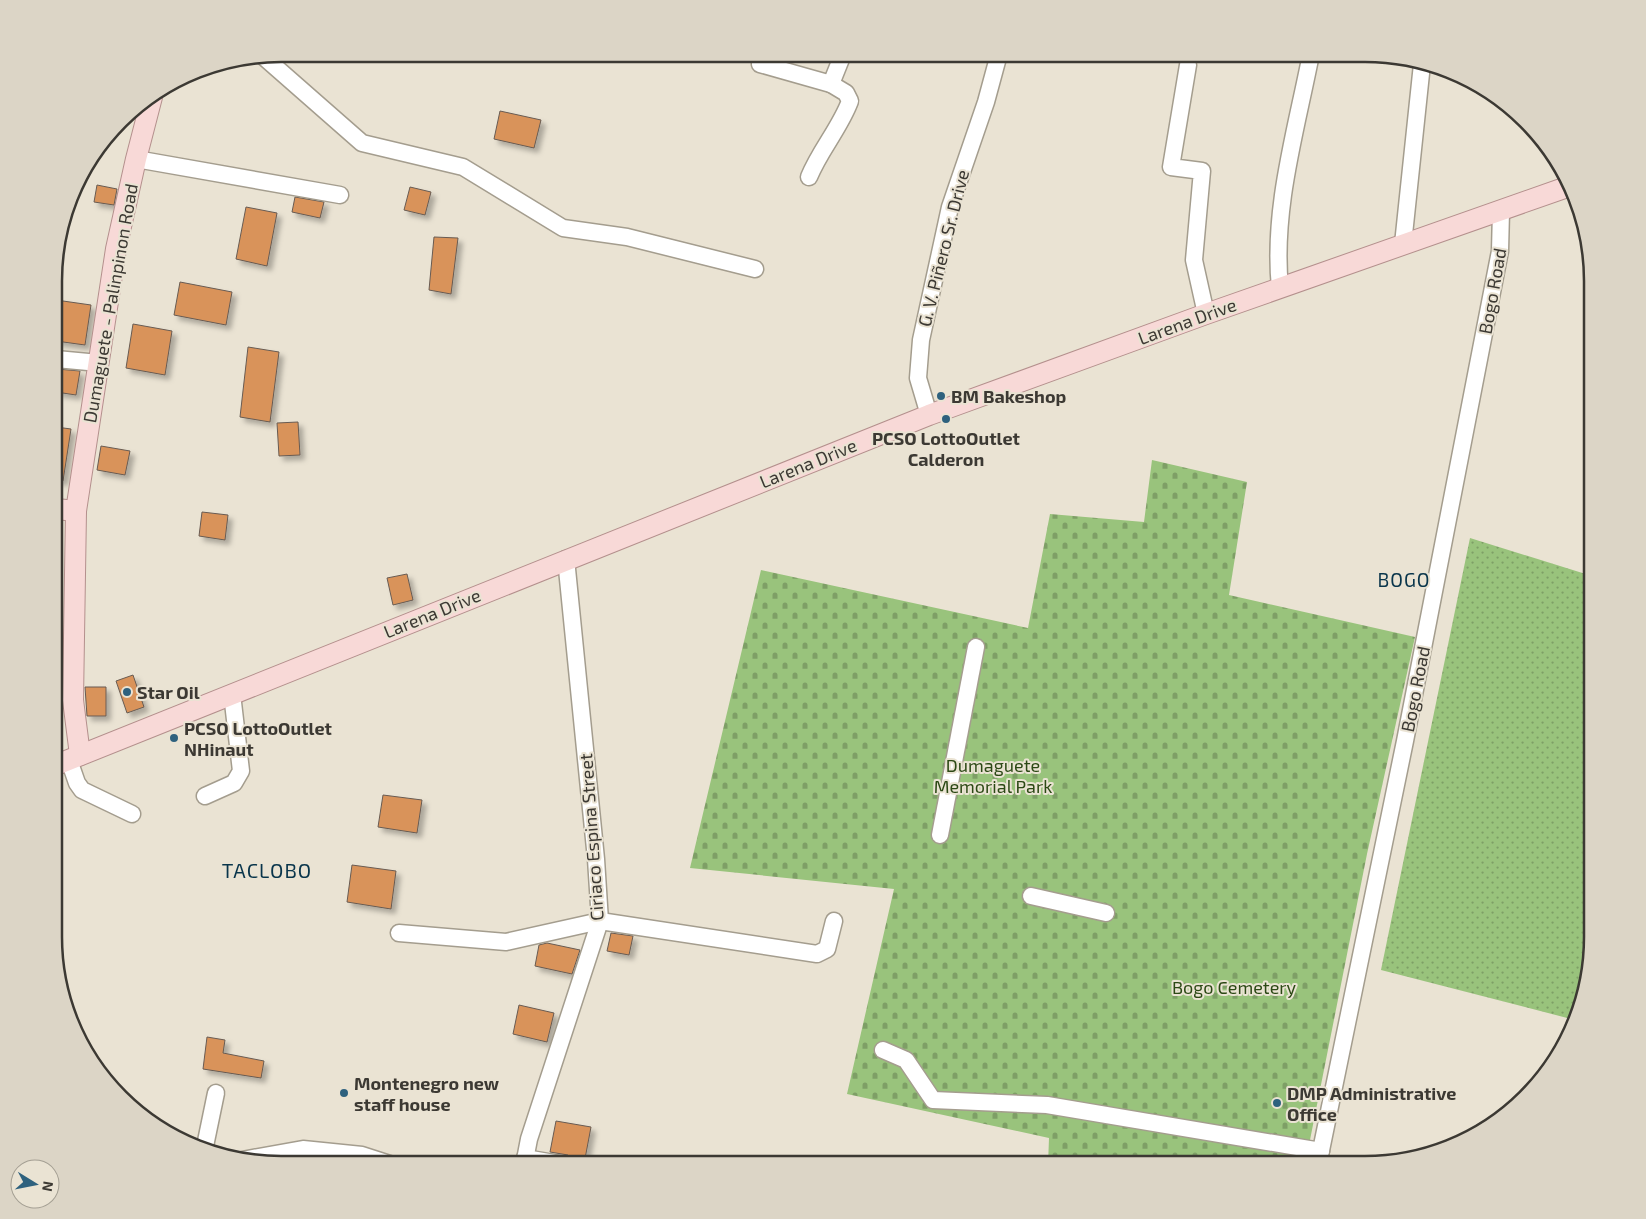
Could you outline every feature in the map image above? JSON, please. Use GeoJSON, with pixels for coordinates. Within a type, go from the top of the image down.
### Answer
{"type":"FeatureCollection","features":[{"type":"Feature","properties":{"kind":"main road","name":"Dumaguete - Palinpinon Road"},"geometry":{"type":"LineString","coordinates":[[68,760],[73,700],[76,511],[116,249],[149,107]]}},
{"type":"Feature","properties":{"kind":"main road","name":"Larena Drive"},"geometry":{"type":"LineString","coordinates":[[68,760],[929,415],[1206,314],[1563,189]]}},
{"type":"Feature","properties":{"kind":"main road"},"geometry":{"type":"LineString","coordinates":[[62,510],[76,511]]}},
{"type":"Feature","properties":{"kind":"street"},"geometry":{"type":"LineString","coordinates":[[831,84],[840,62]]}},
{"type":"Feature","properties":{"kind":"street","name":"G. V. Piñero Sr. Drive"},"geometry":{"type":"LineString","coordinates":[[929,415],[918,378],[921,340],[954,193],[986,102],[997,62]]}},
{"type":"Feature","properties":{"kind":"street"},"geometry":{"type":"LineString","coordinates":[[1280,288],[1276,255],[1279,218],[1309,62]]}},
{"type":"Feature","properties":{"kind":"street"},"geometry":{"type":"LineString","coordinates":[[270,63],[362,144],[463,167],[563,228],[627,237],[755,269]]}},
{"type":"Feature","properties":{"kind":"street"},"geometry":{"type":"LineString","coordinates":[[760,64],[831,84],[846,93],[850,101],[817,156],[808,177]]}},
{"type":"Feature","properties":{"kind":"street"},"geometry":{"type":"LineString","coordinates":[[1188,65],[1171,166],[1202,171],[1194,260],[1206,314]]}},
{"type":"Feature","properties":{"kind":"street"},"geometry":{"type":"LineString","coordinates":[[1403,244],[1421,70]]}},
{"type":"Feature","properties":{"kind":"street"},"geometry":{"type":"LineString","coordinates":[[136,159],[340,195]]}},
{"type":"Feature","properties":{"kind":"street","name":"Bogo Road"},"geometry":{"type":"LineString","coordinates":[[1319,1156],[1405,741],[1498,261],[1501,210]]}},
{"type":"Feature","properties":{"kind":"street"},"geometry":{"type":"LineString","coordinates":[[62,360],[99,363]]}},
{"type":"Feature","properties":{"kind":"street","name":"Ciriaco Espina Street"},"geometry":{"type":"LineString","coordinates":[[525,1156],[600,920],[596,859],[566,559]]}},
{"type":"Feature","properties":{"kind":"street"},"geometry":{"type":"LineString","coordinates":[[940,835],[976,647]]}},
{"type":"Feature","properties":{"kind":"street"},"geometry":{"type":"LineString","coordinates":[[205,796],[234,783],[241,771],[232,694]]}},
{"type":"Feature","properties":{"kind":"street"},"geometry":{"type":"LineString","coordinates":[[68,760],[77,783],[82,790],[132,814]]}},
{"type":"Feature","properties":{"kind":"street"},"geometry":{"type":"LineString","coordinates":[[1031,896],[1106,913]]}},
{"type":"Feature","properties":{"kind":"street"},"geometry":{"type":"LineString","coordinates":[[400,933],[506,942],[600,920],[818,954],[827,949],[834,921]]}},
{"type":"Feature","properties":{"kind":"street"},"geometry":{"type":"LineString","coordinates":[[883,1050],[906,1060],[933,1100],[1047,1105],[1309,1156]]}},
{"type":"Feature","properties":{"kind":"street"},"geometry":{"type":"LineString","coordinates":[[206,1143],[216,1093]]}},
{"type":"Feature","properties":{"kind":"street"},"geometry":{"type":"LineString","coordinates":[[265,1156],[303,1149],[365,1156]]}},
{"type":"Feature","properties":{"kind":"green space","name":"Dumaguete Memorial Park"},"geometry":{"type":"Polygon","coordinates":[[[1152,460],[1247,482],[1229,595],[1415,637],[1367,854],[1307,1156],[1048,1156],[1049,1138],[847,1094],[894,889],[690,868],[761,570],[1028,628],[1050,514],[1144,522],[1152,460]]]}},
{"type":"Feature","properties":{"kind":"green space"},"geometry":{"type":"Polygon","coordinates":[[[1470,538],[1584,574],[1584,938],[1582,966],[1568,1018],[1381,970],[1470,538]]]}},
{"type":"Feature","properties":{"kind":"building"},"geometry":{"type":"Polygon","coordinates":[[[500,111],[541,120],[534,148],[494,139],[500,111]]]}},
{"type":"Feature","properties":{"kind":"building"},"geometry":{"type":"Polygon","coordinates":[[[97,185],[117,189],[114,205],[94,202],[97,185]]]}},
{"type":"Feature","properties":{"kind":"building"},"geometry":{"type":"Polygon","coordinates":[[[410,187],[431,192],[425,215],[404,210],[410,187]]]}},
{"type":"Feature","properties":{"kind":"building"},"geometry":{"type":"Polygon","coordinates":[[[295,197],[324,202],[320,218],[292,212],[295,197]]]}},
{"type":"Feature","properties":{"kind":"building"},"geometry":{"type":"Polygon","coordinates":[[[246,207],[277,213],[267,266],[236,259],[246,207]]]}},
{"type":"Feature","properties":{"kind":"building"},"geometry":{"type":"Polygon","coordinates":[[[434,237],[458,238],[451,294],[429,290],[434,237]]]}},
{"type":"Feature","properties":{"kind":"building"},"geometry":{"type":"Polygon","coordinates":[[[180,282],[232,292],[226,325],[174,315],[180,282]]]}},
{"type":"Feature","properties":{"kind":"building"},"geometry":{"type":"Polygon","coordinates":[[[62,301],[91,305],[85,345],[62,342],[62,301]]]}},
{"type":"Feature","properties":{"kind":"building"},"geometry":{"type":"Polygon","coordinates":[[[133,324],[172,331],[165,375],[126,368],[133,324]]]}},
{"type":"Feature","properties":{"kind":"building"},"geometry":{"type":"Polygon","coordinates":[[[248,347],[279,352],[270,422],[240,417],[248,347]]]}},
{"type":"Feature","properties":{"kind":"building"},"geometry":{"type":"Polygon","coordinates":[[[62,369],[80,371],[76,395],[62,393],[62,369]]]}},
{"type":"Feature","properties":{"kind":"building"},"geometry":{"type":"Polygon","coordinates":[[[298,422],[300,455],[279,456],[277,423],[298,422]]]}},
{"type":"Feature","properties":{"kind":"building"},"geometry":{"type":"Polygon","coordinates":[[[62,428],[71,429],[62,481],[62,428]]]}},
{"type":"Feature","properties":{"kind":"building"},"geometry":{"type":"Polygon","coordinates":[[[101,446],[130,451],[125,475],[97,470],[101,446]]]}},
{"type":"Feature","properties":{"kind":"building"},"geometry":{"type":"Polygon","coordinates":[[[202,512],[228,515],[225,540],[199,536],[202,512]]]}},
{"type":"Feature","properties":{"kind":"building"},"geometry":{"type":"Polygon","coordinates":[[[407,574],[413,600],[393,605],[387,578],[407,574]]]}},
{"type":"Feature","properties":{"kind":"building"},"geometry":{"type":"Polygon","coordinates":[[[133,675],[144,707],[127,713],[116,681],[133,675]]]}},
{"type":"Feature","properties":{"kind":"building"},"geometry":{"type":"Polygon","coordinates":[[[85,687],[106,687],[106,716],[87,716],[85,687]]]}},
{"type":"Feature","properties":{"kind":"building"},"geometry":{"type":"Polygon","coordinates":[[[383,795],[422,800],[417,833],[378,827],[383,795]]]}},
{"type":"Feature","properties":{"kind":"building"},"geometry":{"type":"Polygon","coordinates":[[[352,865],[396,871],[391,909],[347,902],[352,865]]]}},
{"type":"Feature","properties":{"kind":"building"},"geometry":{"type":"Polygon","coordinates":[[[611,933],[633,936],[629,955],[607,951],[611,933]]]}},
{"type":"Feature","properties":{"kind":"building"},"geometry":{"type":"Polygon","coordinates":[[[547,943],[580,950],[572,974],[535,966],[539,945],[547,943]]]}},
{"type":"Feature","properties":{"kind":"building"},"geometry":{"type":"Polygon","coordinates":[[[519,1005],[554,1013],[547,1042],[513,1034],[519,1005]]]}},
{"type":"Feature","properties":{"kind":"building"},"geometry":{"type":"Polygon","coordinates":[[[207,1037],[225,1040],[223,1053],[264,1061],[261,1078],[203,1069],[207,1037]]]}},
{"type":"Feature","properties":{"kind":"building"},"geometry":{"type":"Polygon","coordinates":[[[556,1121],[591,1127],[586,1156],[569,1156],[550,1152],[556,1121]]]}},
{"type":"Feature","properties":{"kind":"place","name":"BM Bakeshop"},"geometry":{"type":"Point","coordinates":[941,396]}},
{"type":"Feature","properties":{"kind":"place","name":"PCSO LottoOutlet Calderon"},"geometry":{"type":"Point","coordinates":[946,419]}},
{"type":"Feature","properties":{"kind":"place","name":"Star Oil"},"geometry":{"type":"Point","coordinates":[127,692]}},
{"type":"Feature","properties":{"kind":"place","name":"PCSO LottoOutlet NHinaut"},"geometry":{"type":"Point","coordinates":[174,738]}},
{"type":"Feature","properties":{"kind":"place","name":"Montenegro new staff house"},"geometry":{"type":"Point","coordinates":[344,1093]}},
{"type":"Feature","properties":{"kind":"place","name":"DMP Administrative Office"},"geometry":{"type":"Point","coordinates":[1277,1103]}},
{"type":"Feature","properties":{"kind":"district","name":"BOGO"},"geometry":{"type":"Point","coordinates":[1404,579]}},
{"type":"Feature","properties":{"kind":"district","name":"TACLOBO"},"geometry":{"type":"Point","coordinates":[267,870]}},
{"type":"Feature","properties":{"kind":"park label","name":"Bogo Cemetery"},"geometry":{"type":"Point","coordinates":[1234,987]}}]}
